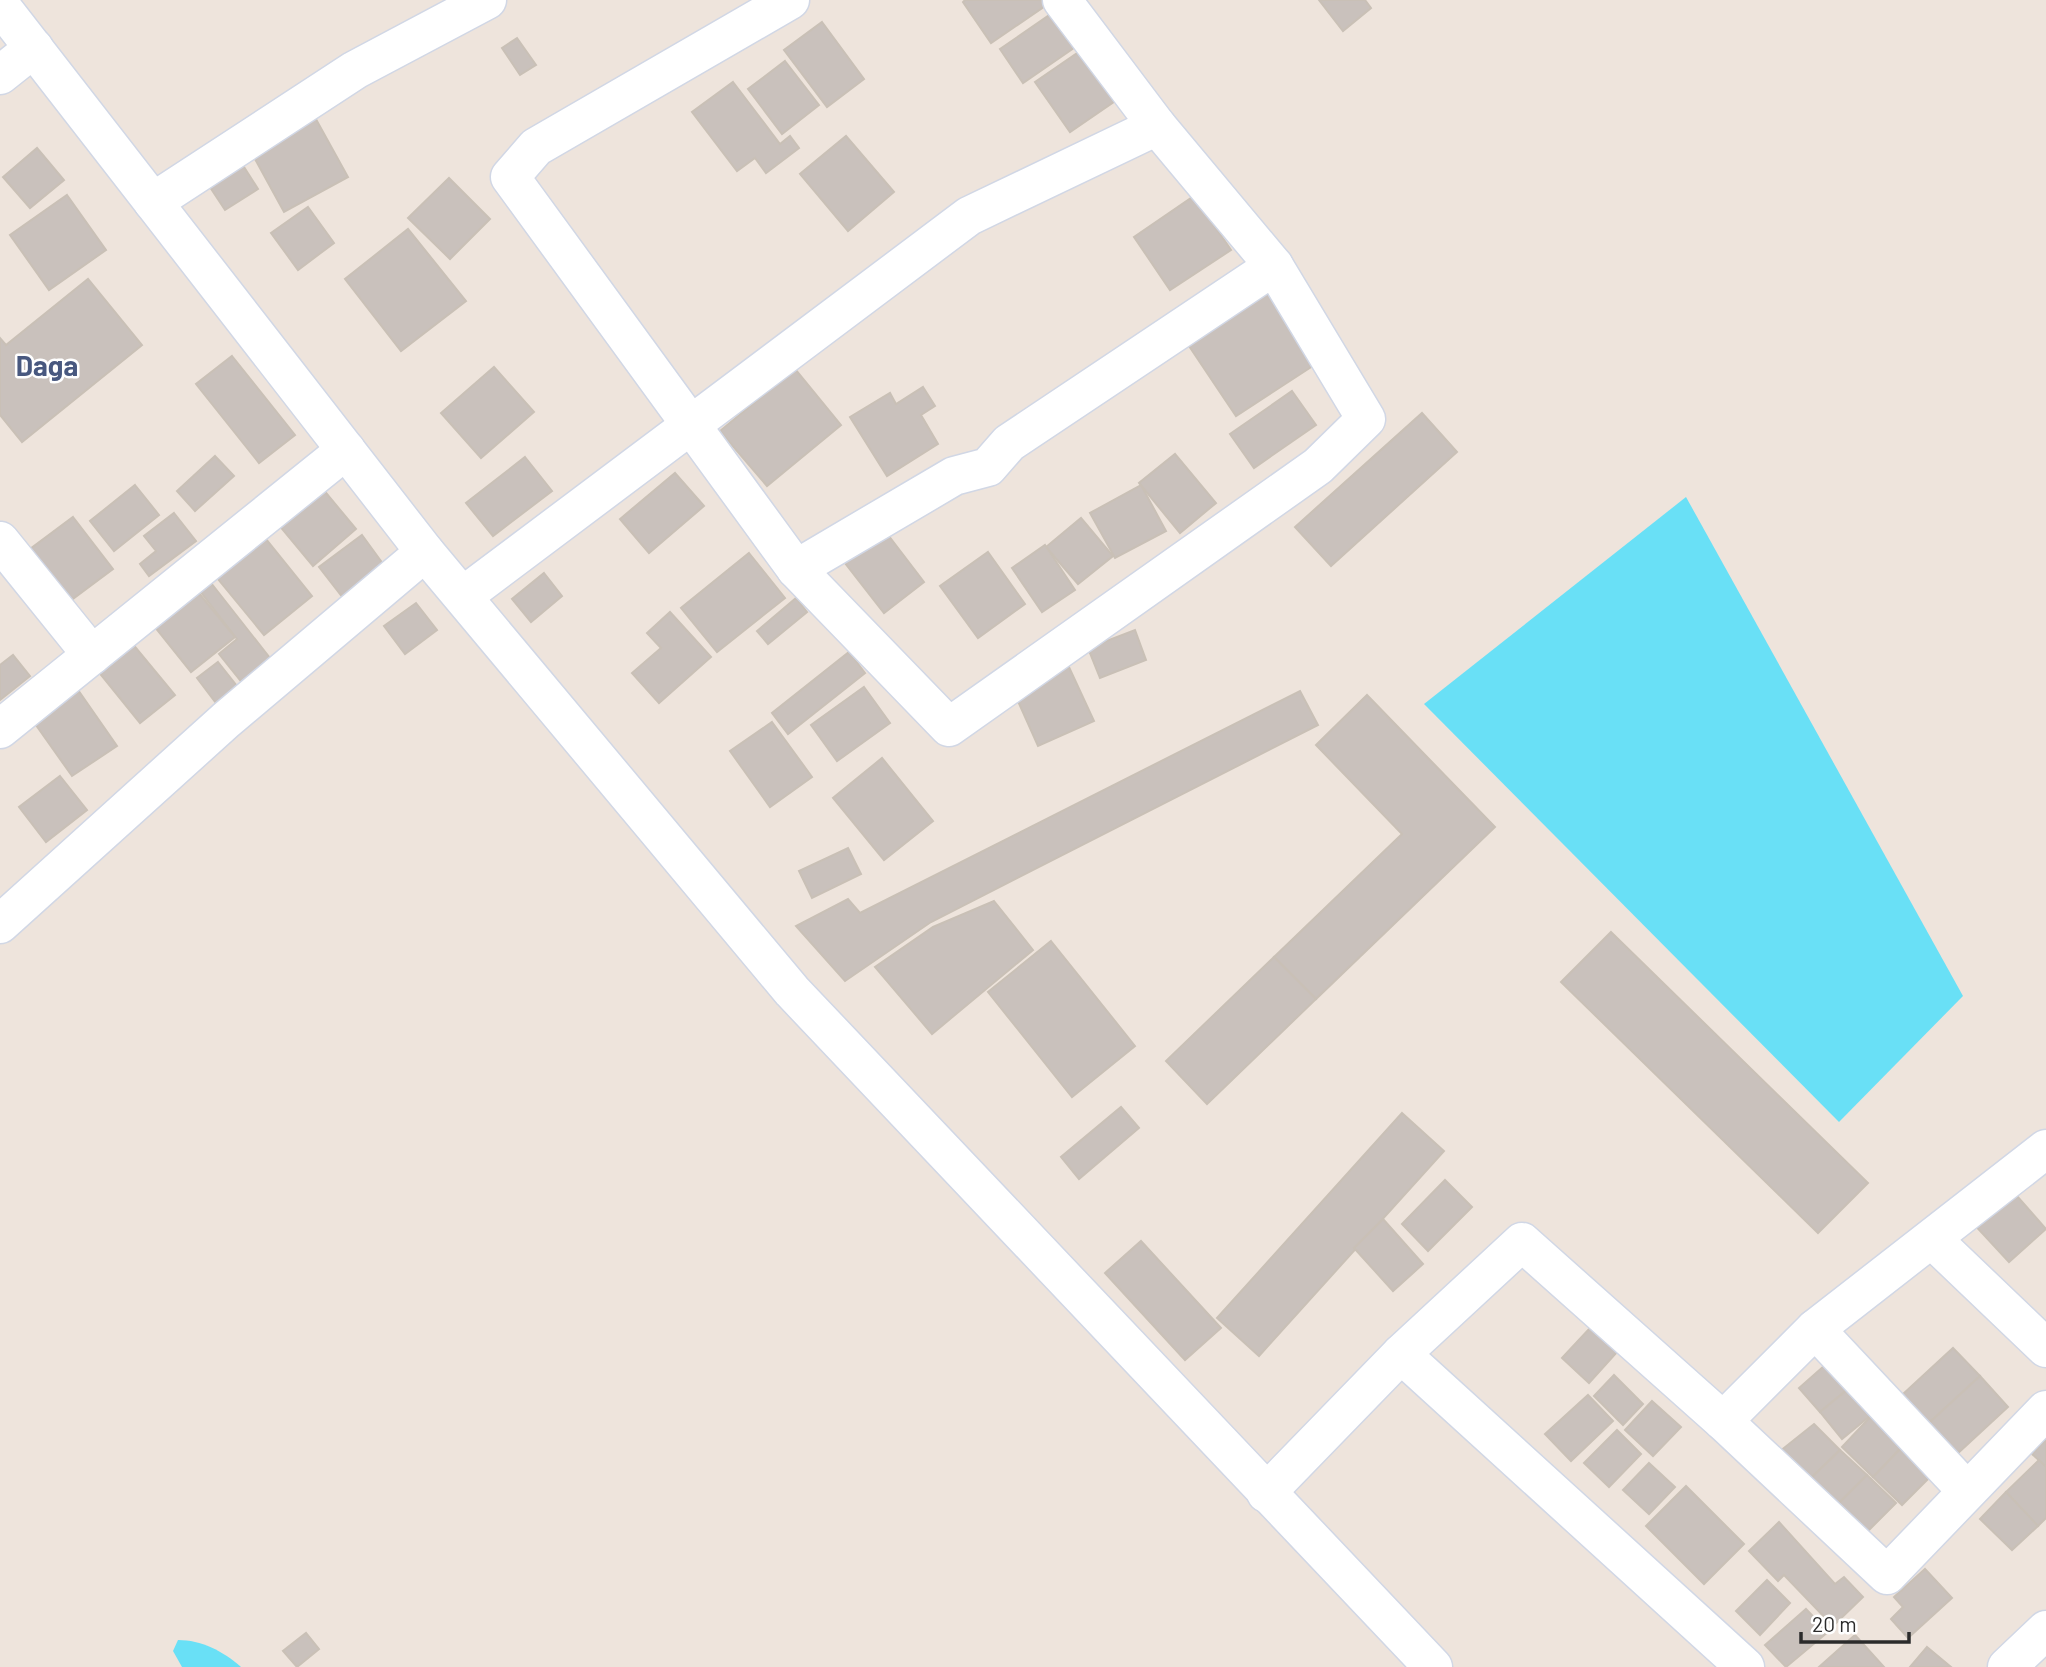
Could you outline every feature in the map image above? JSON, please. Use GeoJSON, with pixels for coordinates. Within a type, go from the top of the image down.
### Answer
{"type":"FeatureCollection","features":[{"type":"Feature","properties":{"kind":"street"},"geometry":{"type":"LineString","coordinates":[[153,202],[355,70],[486,0]]}},
{"type":"Feature","properties":{"kind":"street"},"geometry":{"type":"LineString","coordinates":[[789,0],[536,147],[510,177],[796,569],[949,727],[1318,466],[1366,419],[1274,266],[1157,126],[1062,0]]}},
{"type":"Feature","properties":{"kind":"street"},"geometry":{"type":"LineString","coordinates":[[0,5],[425,552],[792,991],[1433,1667]]}},
{"type":"Feature","properties":{"kind":"street"},"geometry":{"type":"LineString","coordinates":[[0,75],[34,48]]}},
{"type":"Feature","properties":{"kind":"street"},"geometry":{"type":"LineString","coordinates":[[463,596],[969,216],[1157,126]]}},
{"type":"Feature","properties":{"kind":"street"},"geometry":{"type":"LineString","coordinates":[[796,569],[954,476],[988,467],[1009,443],[1274,266]]}},
{"type":"Feature","properties":{"kind":"street"},"geometry":{"type":"LineString","coordinates":[[0,729],[346,450]]}},
{"type":"Feature","properties":{"kind":"street"},"geometry":{"type":"LineString","coordinates":[[0,541],[92,655]]}},
{"type":"Feature","properties":{"kind":"street"},"geometry":{"type":"LineString","coordinates":[[0,924],[226,720],[425,552]]}},
{"type":"Feature","properties":{"kind":"street"},"geometry":{"type":"LineString","coordinates":[[1723,1421],[1815,1329],[1933,1240],[2046,1149]]}},
{"type":"Feature","properties":{"kind":"street"},"geometry":{"type":"LineString","coordinates":[[1933,1240],[2046,1348]]}},
{"type":"Feature","properties":{"kind":"street"},"geometry":{"type":"LineString","coordinates":[[1266,1493],[1401,1354],[1522,1242],[1723,1421],[1887,1575],[2046,1410]]}},
{"type":"Feature","properties":{"kind":"street"},"geometry":{"type":"LineString","coordinates":[[1815,1329],[1967,1491]]}},
{"type":"Feature","properties":{"kind":"street"},"geometry":{"type":"LineString","coordinates":[[1401,1354],[1745,1667]]}},
{"type":"Feature","properties":{"kind":"street"},"geometry":{"type":"LineString","coordinates":[[2007,1667],[2046,1630]]}},
{"type":"Feature","properties":{"kind":"water"},"geometry":{"type":"Polygon","coordinates":[[[1686,497],[1963,996],[1839,1122],[1424,704],[1686,497]]]}},
{"type":"Feature","properties":{"kind":"water"},"geometry":{"type":"Polygon","coordinates":[[[178,1640],[211,1648],[241,1667],[182,1667],[173,1651],[178,1640]]]}},
{"type":"Feature","properties":{"kind":"building"},"geometry":{"type":"Polygon","coordinates":[[[1054,0],[991,43],[963,2],[1054,0]]]}},
{"type":"Feature","properties":{"kind":"building"},"geometry":{"type":"Polygon","coordinates":[[[1319,0],[1365,0],[1371,8],[1343,31],[1319,0]]]}},
{"type":"Feature","properties":{"kind":"building"},"geometry":{"type":"Polygon","coordinates":[[[1061,7],[1084,41],[1023,83],[1000,49],[1061,7]]]}},
{"type":"Feature","properties":{"kind":"building"},"geometry":{"type":"Polygon","coordinates":[[[822,22],[864,79],[827,107],[784,50],[822,22]]]}},
{"type":"Feature","properties":{"kind":"building"},"geometry":{"type":"Polygon","coordinates":[[[517,38],[536,65],[520,75],[502,48],[517,38]]]}},
{"type":"Feature","properties":{"kind":"building"},"geometry":{"type":"Polygon","coordinates":[[[1089,45],[1124,95],[1070,132],[1035,82],[1089,45]]]}},
{"type":"Feature","properties":{"kind":"building"},"geometry":{"type":"Polygon","coordinates":[[[785,61],[819,105],[782,134],[748,89],[785,61]]]}},
{"type":"Feature","properties":{"kind":"building"},"geometry":{"type":"Polygon","coordinates":[[[733,82],[780,144],[790,136],[799,148],[766,173],[755,158],[737,171],[692,112],[733,82]]]}},
{"type":"Feature","properties":{"kind":"building"},"geometry":{"type":"Polygon","coordinates":[[[312,112],[348,177],[284,212],[249,148],[312,112]]]}},
{"type":"Feature","properties":{"kind":"building"},"geometry":{"type":"Polygon","coordinates":[[[846,136],[894,192],[848,231],[800,174],[846,136]]]}},
{"type":"Feature","properties":{"kind":"building"},"geometry":{"type":"Polygon","coordinates":[[[37,148],[64,180],[30,208],[3,177],[37,148]]]}},
{"type":"Feature","properties":{"kind":"building"},"geometry":{"type":"Polygon","coordinates":[[[237,156],[258,189],[225,210],[204,178],[237,156]]]}},
{"type":"Feature","properties":{"kind":"building"},"geometry":{"type":"Polygon","coordinates":[[[449,178],[490,219],[450,259],[408,218],[449,178]]]}},
{"type":"Feature","properties":{"kind":"building"},"geometry":{"type":"Polygon","coordinates":[[[67,195],[106,250],[49,290],[10,235],[67,195]]]}},
{"type":"Feature","properties":{"kind":"building"},"geometry":{"type":"Polygon","coordinates":[[[1194,196],[1231,250],[1170,290],[1134,237],[1194,196]]]}},
{"type":"Feature","properties":{"kind":"building"},"geometry":{"type":"Polygon","coordinates":[[[308,207],[334,243],[298,270],[271,233],[308,207]]]}},
{"type":"Feature","properties":{"kind":"building"},"geometry":{"type":"Polygon","coordinates":[[[408,229],[466,301],[401,351],[345,279],[408,229]]]}},
{"type":"Feature","properties":{"kind":"building"},"geometry":{"type":"Polygon","coordinates":[[[88,279],[142,345],[22,442],[0,415],[0,338],[6,345],[88,279]]]}},
{"type":"Feature","properties":{"kind":"building"},"geometry":{"type":"Polygon","coordinates":[[[1272,279],[1325,358],[1236,416],[1183,337],[1272,279]]]}},
{"type":"Feature","properties":{"kind":"building"},"geometry":{"type":"Polygon","coordinates":[[[232,356],[295,435],[259,463],[196,384],[232,356]]]}},
{"type":"Feature","properties":{"kind":"building"},"geometry":{"type":"Polygon","coordinates":[[[494,367],[534,412],[481,458],[441,413],[494,367]]]}},
{"type":"Feature","properties":{"kind":"building"},"geometry":{"type":"Polygon","coordinates":[[[795,369],[841,425],[767,486],[720,431],[795,369]]]}},
{"type":"Feature","properties":{"kind":"building"},"geometry":{"type":"Polygon","coordinates":[[[923,387],[935,406],[921,415],[938,444],[887,476],[850,417],[890,393],[896,404],[923,387]]]}},
{"type":"Feature","properties":{"kind":"building"},"geometry":{"type":"Polygon","coordinates":[[[1292,391],[1316,425],[1254,468],[1230,434],[1292,391]]]}},
{"type":"Feature","properties":{"kind":"building"},"geometry":{"type":"Polygon","coordinates":[[[1422,413],[1457,452],[1331,566],[1295,527],[1422,413]]]}},
{"type":"Feature","properties":{"kind":"building"},"geometry":{"type":"Polygon","coordinates":[[[1175,454],[1216,503],[1180,533],[1139,483],[1175,454]]]}},
{"type":"Feature","properties":{"kind":"building"},"geometry":{"type":"Polygon","coordinates":[[[215,456],[234,476],[195,511],[177,491],[215,456]]]}},
{"type":"Feature","properties":{"kind":"building"},"geometry":{"type":"Polygon","coordinates":[[[525,457],[552,491],[493,536],[466,503],[525,457]]]}},
{"type":"Feature","properties":{"kind":"building"},"geometry":{"type":"Polygon","coordinates":[[[675,473],[704,506],[649,553],[620,519],[675,473]]]}},
{"type":"Feature","properties":{"kind":"building"},"geometry":{"type":"Polygon","coordinates":[[[317,482],[356,529],[313,566],[273,518],[317,482]]]}},
{"type":"Feature","properties":{"kind":"building"},"geometry":{"type":"Polygon","coordinates":[[[135,485],[159,515],[114,551],[90,521],[135,485]]]}},
{"type":"Feature","properties":{"kind":"building"},"geometry":{"type":"Polygon","coordinates":[[[1141,485],[1166,531],[1115,558],[1090,513],[1141,485]]]}},
{"type":"Feature","properties":{"kind":"building"},"geometry":{"type":"Polygon","coordinates":[[[174,513],[196,541],[149,576],[140,564],[156,551],[144,536],[174,513]]]}},
{"type":"Feature","properties":{"kind":"building"},"geometry":{"type":"Polygon","coordinates":[[[73,517],[113,569],[66,604],[26,552],[73,517]]]}},
{"type":"Feature","properties":{"kind":"building"},"geometry":{"type":"Polygon","coordinates":[[[1081,518],[1113,556],[1078,584],[1046,547],[1081,518]]]}},
{"type":"Feature","properties":{"kind":"building"},"geometry":{"type":"Polygon","coordinates":[[[882,527],[924,582],[884,613],[841,558],[882,527]]]}},
{"type":"Feature","properties":{"kind":"building"},"geometry":{"type":"Polygon","coordinates":[[[257,528],[312,596],[264,635],[208,567],[257,528]]]}},
{"type":"Feature","properties":{"kind":"building"},"geometry":{"type":"Polygon","coordinates":[[[362,535],[386,568],[344,599],[319,567],[362,535]]]}},
{"type":"Feature","properties":{"kind":"building"},"geometry":{"type":"Polygon","coordinates":[[[1045,545],[1075,590],[1042,612],[1012,568],[1045,545]]]}},
{"type":"Feature","properties":{"kind":"building"},"geometry":{"type":"Polygon","coordinates":[[[988,552],[1025,604],[978,638],[940,586],[988,552]]]}},
{"type":"Feature","properties":{"kind":"building"},"geometry":{"type":"Polygon","coordinates":[[[749,553],[785,598],[717,652],[681,608],[749,553]]]}},
{"type":"Feature","properties":{"kind":"building"},"geometry":{"type":"Polygon","coordinates":[[[544,573],[562,596],[531,622],[512,599],[544,573]]]}},
{"type":"Feature","properties":{"kind":"building"},"geometry":{"type":"Polygon","coordinates":[[[204,574],[277,667],[248,690],[219,654],[237,639],[193,582],[204,574]]]}},
{"type":"Feature","properties":{"kind":"building"},"geometry":{"type":"Polygon","coordinates":[[[193,586],[235,637],[191,672],[150,621],[193,586]]]}},
{"type":"Feature","properties":{"kind":"building"},"geometry":{"type":"Polygon","coordinates":[[[796,598],[807,612],[768,644],[757,631],[796,598]]]}},
{"type":"Feature","properties":{"kind":"building"},"geometry":{"type":"Polygon","coordinates":[[[416,603],[437,630],[405,654],[384,626],[416,603]]]}},
{"type":"Feature","properties":{"kind":"building"},"geometry":{"type":"Polygon","coordinates":[[[670,612],[711,657],[659,703],[632,673],[661,648],[647,633],[670,612]]]}},
{"type":"Feature","properties":{"kind":"building"},"geometry":{"type":"Polygon","coordinates":[[[1135,630],[1146,660],[1100,678],[1088,648],[1135,630]]]}},
{"type":"Feature","properties":{"kind":"building"},"geometry":{"type":"Polygon","coordinates":[[[131,642],[175,695],[140,723],[97,670],[131,642]]]}},
{"type":"Feature","properties":{"kind":"building"},"geometry":{"type":"Polygon","coordinates":[[[849,652],[865,673],[788,734],[772,713],[849,652]]]}},
{"type":"Feature","properties":{"kind":"building"},"geometry":{"type":"Polygon","coordinates":[[[13,655],[30,676],[0,700],[0,665],[13,655]]]}},
{"type":"Feature","properties":{"kind":"building"},"geometry":{"type":"Polygon","coordinates":[[[218,662],[237,686],[216,703],[197,678],[218,662]]]}},
{"type":"Feature","properties":{"kind":"building"},"geometry":{"type":"Polygon","coordinates":[[[1068,665],[1094,721],[1038,746],[1013,690],[1068,665]]]}},
{"type":"Feature","properties":{"kind":"building"},"geometry":{"type":"Polygon","coordinates":[[[76,687],[117,746],[72,776],[31,718],[76,687]]]}},
{"type":"Feature","properties":{"kind":"building"},"geometry":{"type":"Polygon","coordinates":[[[864,687],[890,723],[837,761],[811,725],[864,687]]]}},
{"type":"Feature","properties":{"kind":"building"},"geometry":{"type":"Polygon","coordinates":[[[1300,691],[1318,725],[931,922],[845,981],[796,926],[848,899],[860,913],[1300,691]]]}},
{"type":"Feature","properties":{"kind":"building"},"geometry":{"type":"Polygon","coordinates":[[[1367,695],[1495,827],[1316,999],[1274,957],[1402,834],[1316,745],[1367,695]]]}},
{"type":"Feature","properties":{"kind":"building"},"geometry":{"type":"Polygon","coordinates":[[[772,722],[812,777],[770,807],[730,751],[772,722]]]}},
{"type":"Feature","properties":{"kind":"building"},"geometry":{"type":"Polygon","coordinates":[[[882,758],[933,821],[884,860],[833,798],[882,758]]]}},
{"type":"Feature","properties":{"kind":"building"},"geometry":{"type":"Polygon","coordinates":[[[60,776],[87,810],[46,842],[19,807],[60,776]]]}},
{"type":"Feature","properties":{"kind":"building"},"geometry":{"type":"Polygon","coordinates":[[[848,848],[861,874],[812,898],[799,871],[848,848]]]}},
{"type":"Feature","properties":{"kind":"building"},"geometry":{"type":"Polygon","coordinates":[[[994,901],[1033,950],[932,1034],[875,967],[933,927],[994,901]]]}},
{"type":"Feature","properties":{"kind":"building"},"geometry":{"type":"Polygon","coordinates":[[[1611,932],[1868,1183],[1818,1233],[1561,982],[1611,932]]]}},
{"type":"Feature","properties":{"kind":"building"},"geometry":{"type":"Polygon","coordinates":[[[1051,941],[1135,1046],[1072,1097],[988,992],[1051,941]]]}},
{"type":"Feature","properties":{"kind":"building"},"geometry":{"type":"Polygon","coordinates":[[[1274,957],[1316,999],[1207,1104],[1166,1061],[1274,957]]]}},
{"type":"Feature","properties":{"kind":"building"},"geometry":{"type":"Polygon","coordinates":[[[1121,1107],[1139,1128],[1079,1179],[1061,1157],[1121,1107]]]}},
{"type":"Feature","properties":{"kind":"building"},"geometry":{"type":"Polygon","coordinates":[[[1402,1113],[1444,1151],[1259,1356],[1217,1318],[1402,1113]]]}},
{"type":"Feature","properties":{"kind":"building"},"geometry":{"type":"Polygon","coordinates":[[[1445,1180],[1472,1207],[1428,1251],[1402,1224],[1445,1180]]]}},
{"type":"Feature","properties":{"kind":"building"},"geometry":{"type":"Polygon","coordinates":[[[2009,1187],[2046,1229],[2009,1262],[1971,1221],[2009,1187]]]}},
{"type":"Feature","properties":{"kind":"building"},"geometry":{"type":"Polygon","coordinates":[[[1383,1219],[1423,1264],[1393,1291],[1354,1248],[1383,1219]]]}},
{"type":"Feature","properties":{"kind":"building"},"geometry":{"type":"Polygon","coordinates":[[[1141,1241],[1221,1328],[1185,1360],[1105,1273],[1141,1241]]]}},
{"type":"Feature","properties":{"kind":"building"},"geometry":{"type":"Polygon","coordinates":[[[1591,1327],[1617,1352],[1589,1383],[1562,1358],[1591,1327]]]}},
{"type":"Feature","properties":{"kind":"building"},"geometry":{"type":"Polygon","coordinates":[[[1953,1348],[1980,1376],[1929,1423],[1903,1394],[1953,1348]]]}},
{"type":"Feature","properties":{"kind":"building"},"geometry":{"type":"Polygon","coordinates":[[[1832,1359],[1853,1385],[1820,1412],[1799,1388],[1832,1359]]]}},
{"type":"Feature","properties":{"kind":"building"},"geometry":{"type":"Polygon","coordinates":[[[1614,1375],[1643,1404],[1623,1425],[1594,1396],[1614,1375]]]}},
{"type":"Feature","properties":{"kind":"building"},"geometry":{"type":"Polygon","coordinates":[[[1980,1376],[2008,1407],[1957,1454],[1929,1423],[1980,1376]]]}},
{"type":"Feature","properties":{"kind":"building"},"geometry":{"type":"Polygon","coordinates":[[[1853,1385],[1876,1411],[1842,1439],[1820,1412],[1853,1385]]]}},
{"type":"Feature","properties":{"kind":"building"},"geometry":{"type":"Polygon","coordinates":[[[1588,1395],[1613,1421],[1571,1461],[1545,1434],[1588,1395]]]}},
{"type":"Feature","properties":{"kind":"building"},"geometry":{"type":"Polygon","coordinates":[[[1652,1401],[1681,1427],[1653,1456],[1625,1430],[1652,1401]]]}},
{"type":"Feature","properties":{"kind":"building"},"geometry":{"type":"Polygon","coordinates":[[[1876,1411],[1908,1441],[1873,1477],[1842,1447],[1876,1411]]]}},
{"type":"Feature","properties":{"kind":"building"},"geometry":{"type":"Polygon","coordinates":[[[1814,1424],[1840,1450],[1809,1480],[1779,1452],[1814,1424]]]}},
{"type":"Feature","properties":{"kind":"building"},"geometry":{"type":"Polygon","coordinates":[[[1617,1430],[1641,1454],[1609,1487],[1584,1463],[1617,1430]]]}},
{"type":"Feature","properties":{"kind":"building"},"geometry":{"type":"Polygon","coordinates":[[[2046,1439],[2046,1467],[2032,1454],[2046,1439]]]}},
{"type":"Feature","properties":{"kind":"building"},"geometry":{"type":"Polygon","coordinates":[[[1908,1441],[1937,1470],[1902,1505],[1873,1477],[1908,1441]]]}},
{"type":"Feature","properties":{"kind":"building"},"geometry":{"type":"Polygon","coordinates":[[[1840,1450],[1867,1475],[1831,1511],[1809,1480],[1840,1450]]]}},
{"type":"Feature","properties":{"kind":"building"},"geometry":{"type":"Polygon","coordinates":[[[2039,1460],[2046,1467],[2046,1518],[2038,1526],[2006,1492],[2039,1460]]]}},
{"type":"Feature","properties":{"kind":"building"},"geometry":{"type":"Polygon","coordinates":[[[1649,1463],[1675,1487],[1649,1514],[1623,1490],[1649,1463]]]}},
{"type":"Feature","properties":{"kind":"building"},"geometry":{"type":"Polygon","coordinates":[[[1867,1475],[1896,1503],[1860,1539],[1831,1511],[1867,1475]]]}},
{"type":"Feature","properties":{"kind":"building"},"geometry":{"type":"Polygon","coordinates":[[[1686,1486],[1744,1544],[1704,1584],[1646,1526],[1686,1486]]]}},
{"type":"Feature","properties":{"kind":"building"},"geometry":{"type":"Polygon","coordinates":[[[2006,1492],[2038,1526],[2012,1550],[1980,1519],[2006,1492]]]}},
{"type":"Feature","properties":{"kind":"building"},"geometry":{"type":"Polygon","coordinates":[[[1779,1522],[1835,1584],[1844,1577],[1863,1597],[1833,1626],[1784,1575],[1778,1581],[1749,1551],[1779,1522]]]}},
{"type":"Feature","properties":{"kind":"building"},"geometry":{"type":"Polygon","coordinates":[[[1925,1569],[1952,1598],[1908,1638],[1891,1619],[1903,1607],[1894,1597],[1925,1569]]]}},
{"type":"Feature","properties":{"kind":"building"},"geometry":{"type":"Polygon","coordinates":[[[1767,1580],[1790,1603],[1760,1635],[1736,1611],[1767,1580]]]}},
{"type":"Feature","properties":{"kind":"building"},"geometry":{"type":"Polygon","coordinates":[[[1806,1609],[1828,1632],[1786,1667],[1765,1645],[1806,1609]]]}},
{"type":"Feature","properties":{"kind":"building"},"geometry":{"type":"Polygon","coordinates":[[[306,1633],[319,1649],[297,1667],[283,1651],[306,1633]]]}},
{"type":"Feature","properties":{"kind":"building"},"geometry":{"type":"Polygon","coordinates":[[[1855,1635],[1884,1667],[1819,1667],[1855,1635]]]}},
{"type":"Feature","properties":{"kind":"building"},"geometry":{"type":"Polygon","coordinates":[[[1927,1647],[1951,1667],[1910,1667],[1927,1647]]]}},
{"type":"Feature","properties":{"kind":"district","name":"Daga"},"geometry":{"type":"Point","coordinates":[47,366]}}]}
